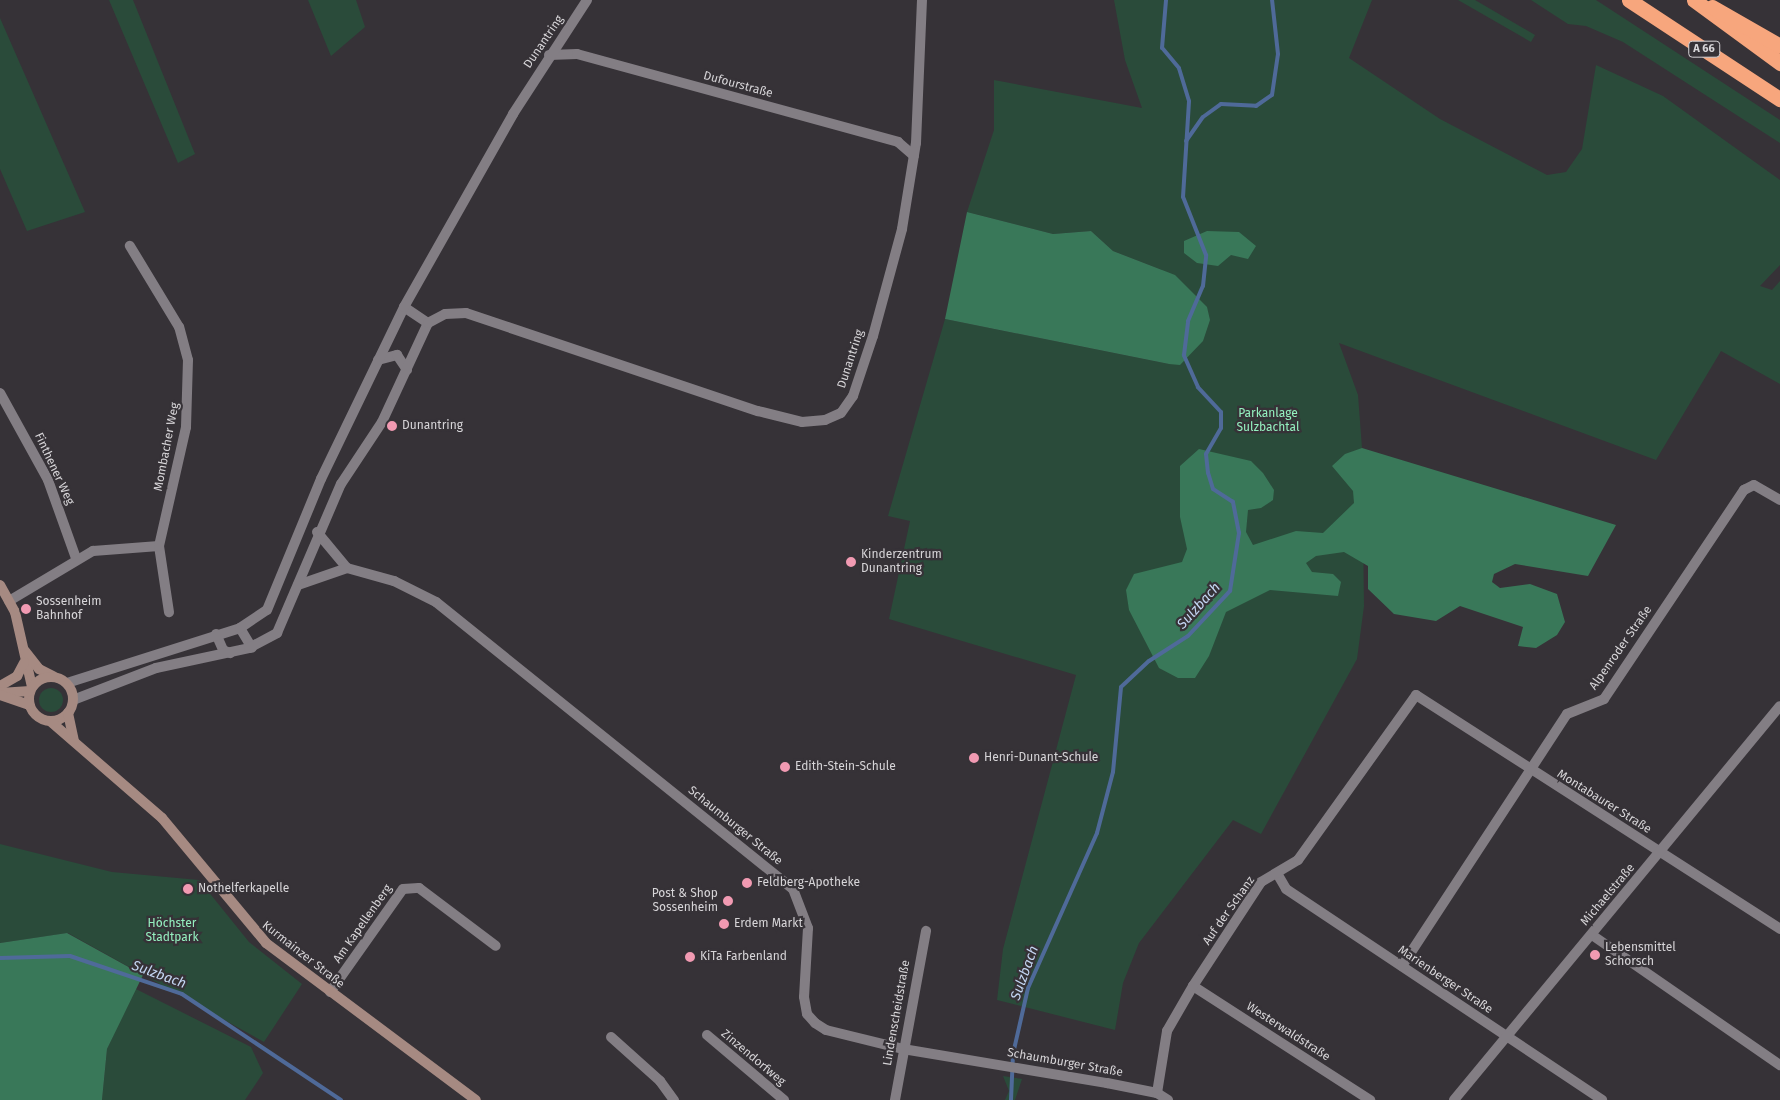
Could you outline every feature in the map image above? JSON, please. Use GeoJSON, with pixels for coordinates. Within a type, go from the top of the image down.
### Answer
{"type":"FeatureCollection","features":[{"type":"Feature","properties":{"kind":"highway","name":"A 66"},"geometry":{"type":"LineString","coordinates":[[1629,0],[1780,99]]}},
{"type":"Feature","properties":{"kind":"highway","name":"A 66"},"geometry":{"type":"LineString","coordinates":[[1694,0],[1780,63]]}},
{"type":"Feature","properties":{"kind":"highway"},"geometry":{"type":"LineString","coordinates":[[1699,0],[1780,46]]}},
{"type":"Feature","properties":{"kind":"main road"},"geometry":{"type":"LineString","coordinates":[[0,585],[9,600],[25,651],[39,669],[67,683],[73,700],[68,713],[74,742]]}},
{"type":"Feature","properties":{"kind":"main road"},"geometry":{"type":"LineString","coordinates":[[25,651],[24,664],[31,689],[29,705],[35,715],[50,721],[68,713]]}},
{"type":"Feature","properties":{"kind":"main road"},"geometry":{"type":"LineString","coordinates":[[0,686],[16,676],[24,664]]}},
{"type":"Feature","properties":{"kind":"main road"},"geometry":{"type":"LineString","coordinates":[[0,694],[31,689],[41,678],[54,676]]}},
{"type":"Feature","properties":{"kind":"main road"},"geometry":{"type":"LineString","coordinates":[[0,694],[29,705]]}},
{"type":"Feature","properties":{"kind":"main road","name":"Kurmainzer Straße"},"geometry":{"type":"LineString","coordinates":[[50,721],[162,818],[253,932],[330,992],[476,1100]]}},
{"type":"Feature","properties":{"kind":"street","name":"Dunantring"},"geometry":{"type":"LineString","coordinates":[[67,683],[216,634],[240,628],[260,618],[274,600],[321,479],[404,306],[446,229],[549,56],[587,0]]}},
{"type":"Feature","properties":{"kind":"street","name":"Dunantring"},"geometry":{"type":"LineString","coordinates":[[428,323],[459,311],[758,411],[802,422],[825,420],[841,413],[853,396],[902,228],[914,156],[922,0]]}},
{"type":"Feature","properties":{"kind":"street","name":"Dufourstraße"},"geometry":{"type":"LineString","coordinates":[[549,56],[577,54],[870,134],[905,144],[914,156]]}},
{"type":"Feature","properties":{"kind":"street","name":"Mombacher Weg"},"geometry":{"type":"LineString","coordinates":[[130,246],[179,327],[188,360],[186,427],[159,546],[169,612]]}},
{"type":"Feature","properties":{"kind":"street"},"geometry":{"type":"LineString","coordinates":[[73,700],[170,664],[252,648],[277,633],[298,586],[317,532],[341,484],[382,422],[428,323],[404,306]]}},
{"type":"Feature","properties":{"kind":"street"},"geometry":{"type":"LineString","coordinates":[[378,360],[397,355],[407,370]]}},
{"type":"Feature","properties":{"kind":"street","name":"Finthener Weg"},"geometry":{"type":"LineString","coordinates":[[0,394],[48,480],[76,558]]}},
{"type":"Feature","properties":{"kind":"street","name":"Alpenroder Straße"},"geometry":{"type":"LineString","coordinates":[[1402,966],[1567,714],[1604,699],[1744,490],[1754,485],[1780,500]]}},
{"type":"Feature","properties":{"kind":"street"},"geometry":{"type":"LineString","coordinates":[[298,586],[347,568],[317,532]]}},
{"type":"Feature","properties":{"kind":"street"},"geometry":{"type":"LineString","coordinates":[[9,600],[76,558],[112,547],[159,546]]}},
{"type":"Feature","properties":{"kind":"street","name":"Schaumburger Straße"},"geometry":{"type":"LineString","coordinates":[[347,568],[394,581],[436,602],[754,855],[792,890],[803,908],[808,928],[806,1014],[826,1030],[903,1049],[1002,1064],[1157,1093],[1168,1100]]}},
{"type":"Feature","properties":{"kind":"street"},"geometry":{"type":"LineString","coordinates":[[240,628],[252,648]]}},
{"type":"Feature","properties":{"kind":"street"},"geometry":{"type":"LineString","coordinates":[[216,634],[224,651],[230,653]]}},
{"type":"Feature","properties":{"kind":"street"},"geometry":{"type":"LineString","coordinates":[[170,664],[171,650]]}},
{"type":"Feature","properties":{"kind":"street","name":"Montabaurer Straße"},"geometry":{"type":"LineString","coordinates":[[1416,695],[1780,929]]}},
{"type":"Feature","properties":{"kind":"street","name":"Auf der Schanz"},"geometry":{"type":"LineString","coordinates":[[1157,1093],[1167,1031],[1193,986],[1261,882],[1278,875],[1298,860],[1416,695]]}},
{"type":"Feature","properties":{"kind":"street","name":"Michaelstraße"},"geometry":{"type":"LineString","coordinates":[[1454,1100],[1780,706]]}},
{"type":"Feature","properties":{"kind":"street","name":"Marienberger Straße"},"geometry":{"type":"LineString","coordinates":[[1278,875],[1286,889],[1602,1100]]}},
{"type":"Feature","properties":{"kind":"street","name":"Am Kapellenberg"},"geometry":{"type":"LineString","coordinates":[[330,992],[403,889],[419,888],[496,946]]}},
{"type":"Feature","properties":{"kind":"street","name":"Lindenscheidstraße"},"geometry":{"type":"LineString","coordinates":[[895,1100],[926,931]]}},
{"type":"Feature","properties":{"kind":"street"},"geometry":{"type":"LineString","coordinates":[[1592,935],[1780,1065]]}},
{"type":"Feature","properties":{"kind":"street","name":"Westerwaldstraße"},"geometry":{"type":"LineString","coordinates":[[1193,986],[1370,1100]]}},
{"type":"Feature","properties":{"kind":"street","name":"Zinzendorfweg"},"geometry":{"type":"LineString","coordinates":[[707,1036],[784,1100]]}},
{"type":"Feature","properties":{"kind":"street"},"geometry":{"type":"LineString","coordinates":[[611,1037],[660,1081],[674,1100]]}},
{"type":"Feature","properties":{"kind":"green space"},"geometry":{"type":"Polygon","coordinates":[[[109,0],[133,0],[195,154],[178,163],[109,0]]]}},
{"type":"Feature","properties":{"kind":"green space"},"geometry":{"type":"Polygon","coordinates":[[[308,0],[356,0],[365,27],[331,56],[308,0]]]}},
{"type":"Feature","properties":{"kind":"green space","name":"Parkanlage Sulzbachtal"},"geometry":{"type":"Polygon","coordinates":[[[1114,0],[1372,0],[1349,58],[1440,119],[1547,175],[1566,172],[1582,149],[1596,65],[1663,96],[1780,180],[1780,265],[1760,286],[1772,290],[1780,281],[1780,384],[1721,351],[1656,460],[1339,343],[1358,395],[1362,448],[1364,606],[1357,659],[1261,834],[1233,820],[1139,943],[1123,983],[1115,1030],[997,1000],[1003,949],[1076,675],[889,619],[910,521],[888,516],[945,319],[1169,364],[1162,270],[1113,251],[1091,231],[1053,234],[967,212],[994,130],[994,80],[1142,108],[1125,60],[1114,0]]]}},
{"type":"Feature","properties":{"kind":"green space"},"geometry":{"type":"Polygon","coordinates":[[[1458,0],[1475,0],[1535,35],[1531,42],[1458,0]]]}},
{"type":"Feature","properties":{"kind":"green space"},"geometry":{"type":"Polygon","coordinates":[[[1531,0],[1596,0],[1780,120],[1780,143],[1623,42],[1586,26],[1568,24],[1531,0]]]}},
{"type":"Feature","properties":{"kind":"green space"},"geometry":{"type":"Polygon","coordinates":[[[0,18],[85,212],[27,231],[0,169],[0,18]]]}},
{"type":"Feature","properties":{"kind":"green space"},"geometry":{"type":"Polygon","coordinates":[[[967,212],[1053,234],[1091,231],[1113,251],[1175,275],[1207,307],[1210,320],[1203,341],[1180,365],[945,319],[967,212]]]}},
{"type":"Feature","properties":{"kind":"green space"},"geometry":{"type":"Polygon","coordinates":[[[1207,231],[1239,232],[1256,246],[1248,259],[1231,255],[1218,266],[1197,263],[1184,253],[1184,241],[1207,231]]]}},
{"type":"Feature","properties":{"kind":"green space"},"geometry":{"type":"Polygon","coordinates":[[[1362,448],[1616,525],[1588,576],[1515,564],[1494,574],[1492,582],[1500,588],[1530,584],[1557,594],[1565,622],[1557,635],[1536,648],[1518,646],[1523,627],[1460,606],[1436,621],[1394,614],[1368,589],[1368,566],[1344,552],[1316,556],[1306,563],[1312,572],[1333,574],[1341,582],[1338,596],[1270,590],[1226,612],[1209,656],[1195,678],[1178,678],[1159,668],[1129,610],[1126,590],[1134,574],[1182,562],[1187,549],[1180,517],[1180,466],[1199,449],[1251,461],[1263,473],[1274,490],[1273,500],[1261,508],[1248,510],[1246,532],[1253,545],[1296,531],[1323,533],[1354,503],[1353,491],[1332,466],[1345,454],[1362,448]]]}},
{"type":"Feature","properties":{"kind":"green space"},"geometry":{"type":"Polygon","coordinates":[[[51,688],[59,692],[63,700],[59,708],[51,712],[43,708],[39,700],[43,692],[51,688]]]}},
{"type":"Feature","properties":{"kind":"green space","name":"Höchster Stadtpark"},"geometry":{"type":"Polygon","coordinates":[[[0,844],[112,872],[199,880],[249,942],[302,984],[264,1042],[68,933],[0,943],[0,844]]]}},
{"type":"Feature","properties":{"kind":"green space"},"geometry":{"type":"Polygon","coordinates":[[[67,933],[143,975],[107,1049],[102,1100],[0,1100],[0,943],[67,933]]]}},
{"type":"Feature","properties":{"kind":"green space"},"geometry":{"type":"Polygon","coordinates":[[[134,988],[251,1047],[263,1073],[245,1100],[102,1100],[107,1049],[134,988]]]}},
{"type":"Feature","properties":{"kind":"green space"},"geometry":{"type":"Polygon","coordinates":[[[1003,1076],[1022,1079],[1015,1100],[1005,1100],[1009,1091],[1003,1076]]]}},
{"type":"Feature","properties":{"kind":"waterway","name":"Sulzbach"},"geometry":{"type":"LineString","coordinates":[[1011,1100],[1013,1054],[1028,988],[1097,833],[1113,772],[1121,687],[1149,661],[1188,636],[1230,591],[1239,533],[1233,502],[1213,489],[1208,473],[1206,454],[1221,428],[1221,412],[1198,387],[1184,355],[1188,321],[1203,286],[1206,255],[1183,197],[1189,101],[1179,68],[1162,48],[1166,0]]}},
{"type":"Feature","properties":{"kind":"waterway","name":"Sulzbach"},"geometry":{"type":"LineString","coordinates":[[1186,141],[1203,117],[1221,104],[1256,106],[1272,95],[1278,54],[1272,0]]}},
{"type":"Feature","properties":{"kind":"waterway","name":"Sulzbach"},"geometry":{"type":"LineString","coordinates":[[0,958],[70,956],[182,994],[341,1100]]}},
{"type":"Feature","properties":{"kind":"place","name":"Dunantring"},"geometry":{"type":"Point","coordinates":[392,426]}},
{"type":"Feature","properties":{"kind":"place","name":"Kinderzentrum Dunantring"},"geometry":{"type":"Point","coordinates":[851,562]}},
{"type":"Feature","properties":{"kind":"place","name":"Sossenheim Bahnhof"},"geometry":{"type":"Point","coordinates":[26,609]}},
{"type":"Feature","properties":{"kind":"place","name":"Henri-Dunant-Schule"},"geometry":{"type":"Point","coordinates":[974,758]}},
{"type":"Feature","properties":{"kind":"place","name":"Edith-Stein-Schule"},"geometry":{"type":"Point","coordinates":[785,767]}},
{"type":"Feature","properties":{"kind":"place","name":"Feldberg-Apotheke"},"geometry":{"type":"Point","coordinates":[747,883]}},
{"type":"Feature","properties":{"kind":"place","name":"Nothelferkapelle"},"geometry":{"type":"Point","coordinates":[188,889]}},
{"type":"Feature","properties":{"kind":"place","name":"Post & Shop Sossenheim"},"geometry":{"type":"Point","coordinates":[728,901]}},
{"type":"Feature","properties":{"kind":"place","name":"Erdem Markt"},"geometry":{"type":"Point","coordinates":[724,924]}},
{"type":"Feature","properties":{"kind":"place","name":"Lebensmittel Schorsch"},"geometry":{"type":"Point","coordinates":[1595,955]}},
{"type":"Feature","properties":{"kind":"place","name":"KiTa Farbenland"},"geometry":{"type":"Point","coordinates":[690,957]}}]}
